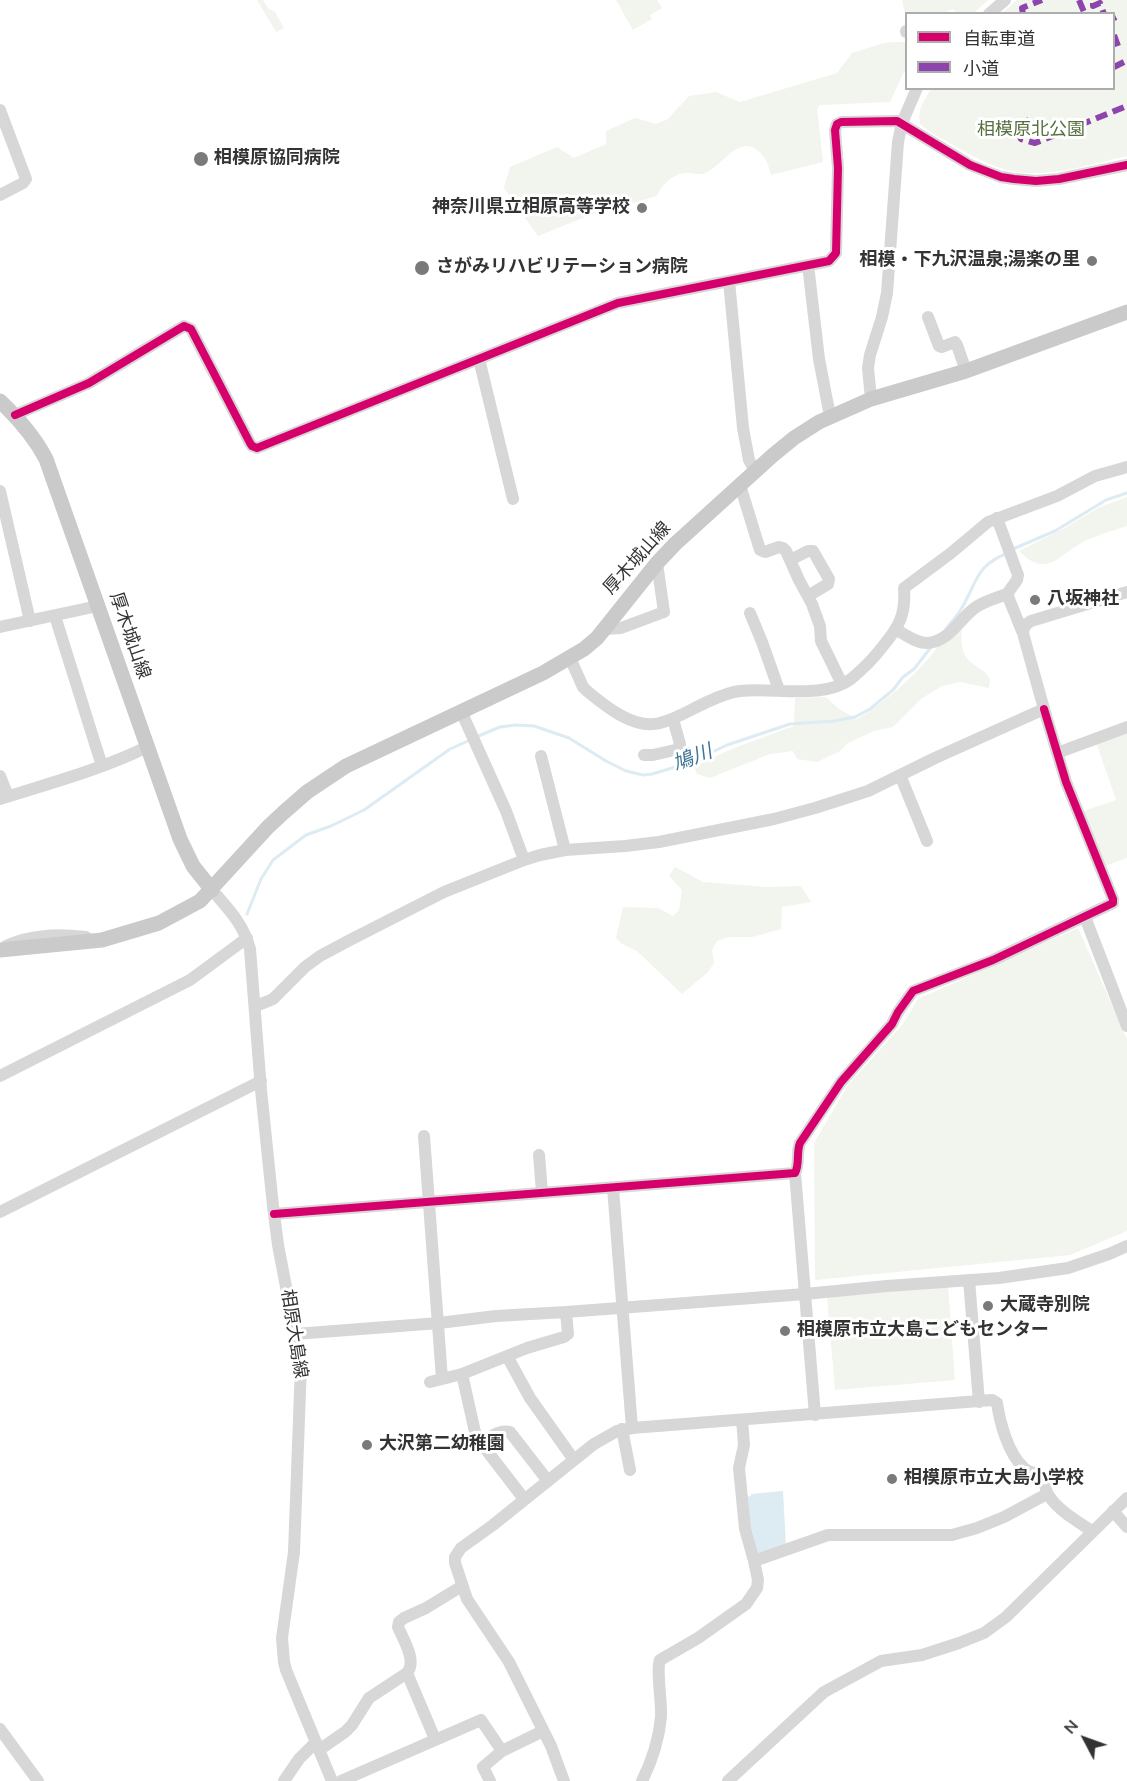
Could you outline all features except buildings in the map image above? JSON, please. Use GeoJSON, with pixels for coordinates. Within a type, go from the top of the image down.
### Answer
{"type":"FeatureCollection","features":[{"type":"Feature","properties":{"kind":"main road","name":"厚木城山線"},"geometry":{"type":"LineString","coordinates":[[0,950],[102,939],[165,921],[200,902],[268,827],[307,792],[326,779],[359,759],[570,658],[589,645],[657,563],[755,471],[794,438],[830,416],[871,399],[966,371],[1127,312]]}},
{"type":"Feature","properties":{"kind":"main road","name":"厚木城山線"},"geometry":{"type":"LineString","coordinates":[[7,411],[32,435],[46,459],[186,853],[212,890]]}},
{"type":"Feature","properties":{"kind":"street"},"geometry":{"type":"LineString","coordinates":[[991,12],[1005,0]]}},
{"type":"Feature","properties":{"kind":"street"},"geometry":{"type":"LineString","coordinates":[[871,399],[868,368],[887,293],[902,123],[916,90]]}},
{"type":"Feature","properties":{"kind":"street"},"geometry":{"type":"LineString","coordinates":[[0,110],[26,179],[23,183],[0,195]]}},
{"type":"Feature","properties":{"kind":"street"},"geometry":{"type":"LineString","coordinates":[[7,411],[89,383],[184,326],[191,329],[250,443],[258,448],[618,303],[829,261],[836,254],[838,168],[835,130],[837,124],[841,122],[890,120],[902,123],[970,165],[1001,177],[1026,181],[1048,180],[1127,165]]}},
{"type":"Feature","properties":{"kind":"street"},"geometry":{"type":"LineString","coordinates":[[808,266],[819,359],[830,416]]}},
{"type":"Feature","properties":{"kind":"street"},"geometry":{"type":"LineString","coordinates":[[729,281],[743,428],[749,460],[755,471]]}},
{"type":"Feature","properties":{"kind":"street"},"geometry":{"type":"LineString","coordinates":[[928,317],[939,346],[955,342],[966,371]]}},
{"type":"Feature","properties":{"kind":"street"},"geometry":{"type":"LineString","coordinates":[[479,359],[513,499]]}},
{"type":"Feature","properties":{"kind":"street"},"geometry":{"type":"LineString","coordinates":[[570,658],[585,690],[618,713],[646,724],[656,724],[673,719],[733,692],[811,691],[831,688],[851,679],[897,630],[905,608],[904,588],[988,522],[1057,496],[1095,476],[1127,467]]}},
{"type":"Feature","properties":{"kind":"street"},"geometry":{"type":"LineString","coordinates":[[740,485],[760,549],[765,552],[783,548],[808,596],[820,626],[821,641],[842,684]]}},
{"type":"Feature","properties":{"kind":"street"},"geometry":{"type":"LineString","coordinates":[[0,491],[30,621]]}},
{"type":"Feature","properties":{"kind":"street"},"geometry":{"type":"LineString","coordinates":[[897,630],[913,639],[933,642],[945,637],[978,606],[1007,594],[1018,578],[997,519]]}},
{"type":"Feature","properties":{"kind":"street"},"geometry":{"type":"LineString","coordinates":[[790,560],[808,551],[813,551],[829,579],[828,584],[808,596]]}},
{"type":"Feature","properties":{"kind":"street"},"geometry":{"type":"LineString","coordinates":[[604,629],[621,628],[664,612],[657,563]]}},
{"type":"Feature","properties":{"kind":"street"},"geometry":{"type":"LineString","coordinates":[[1022,631],[1030,621],[1127,592]]}},
{"type":"Feature","properties":{"kind":"street"},"geometry":{"type":"LineString","coordinates":[[815,1414],[795,1173],[798,1167],[797,1152],[800,1143],[841,1082],[892,1024],[898,1011],[913,991],[993,960],[1113,903],[1113,898],[1070,792],[1022,631],[1007,594]]}},
{"type":"Feature","properties":{"kind":"street"},"geometry":{"type":"LineString","coordinates":[[0,627],[98,606]]}},
{"type":"Feature","properties":{"kind":"street"},"geometry":{"type":"LineString","coordinates":[[750,613],[779,690]]}},
{"type":"Feature","properties":{"kind":"street"},"geometry":{"type":"LineString","coordinates":[[55,616],[102,766]]}},
{"type":"Feature","properties":{"kind":"street"},"geometry":{"type":"LineString","coordinates":[[255,1005],[273,999],[305,967],[348,940],[444,892],[524,860],[565,850],[659,842],[774,819],[815,808],[860,794],[1044,709]]}},
{"type":"Feature","properties":{"kind":"street"},"geometry":{"type":"LineString","coordinates":[[461,711],[506,811],[524,860]]}},
{"type":"Feature","properties":{"kind":"street"},"geometry":{"type":"LineString","coordinates":[[644,755],[679,749],[673,719]]}},
{"type":"Feature","properties":{"kind":"street"},"geometry":{"type":"LineString","coordinates":[[1057,753],[1127,727]]}},
{"type":"Feature","properties":{"kind":"street"},"geometry":{"type":"LineString","coordinates":[[0,776],[4,798],[102,766],[147,747]]}},
{"type":"Feature","properties":{"kind":"street"},"geometry":{"type":"LineString","coordinates":[[541,756],[565,850]]}},
{"type":"Feature","properties":{"kind":"street"},"geometry":{"type":"LineString","coordinates":[[900,775],[927,841]]}},
{"type":"Feature","properties":{"kind":"street","name":"相原大島線"},"geometry":{"type":"LineString","coordinates":[[212,890],[237,918],[247,938],[252,960],[274,1214],[301,1365],[294,1552],[283,1625],[282,1652],[286,1671],[332,1781]]}},
{"type":"Feature","properties":{"kind":"street"},"geometry":{"type":"LineString","coordinates":[[1085,916],[1127,1026]]}},
{"type":"Feature","properties":{"kind":"street"},"geometry":{"type":"LineString","coordinates":[[0,1076],[190,980],[247,938]]}},
{"type":"Feature","properties":{"kind":"street"},"geometry":{"type":"LineString","coordinates":[[0,1212],[261,1081]]}},
{"type":"Feature","properties":{"kind":"street"},"geometry":{"type":"LineString","coordinates":[[424,1136],[439,1323],[436,1381],[462,1374],[527,1348],[564,1337],[568,1334],[566,1312]]}},
{"type":"Feature","properties":{"kind":"street"},"geometry":{"type":"LineString","coordinates":[[539,1155],[542,1192]]}},
{"type":"Feature","properties":{"kind":"street"},"geometry":{"type":"LineString","coordinates":[[274,1214],[795,1173]]}},
{"type":"Feature","properties":{"kind":"street"},"geometry":{"type":"LineString","coordinates":[[613,1188],[623,1308],[630,1470]]}},
{"type":"Feature","properties":{"kind":"street"},"geometry":{"type":"LineString","coordinates":[[295,1334],[439,1323],[496,1316],[999,1278],[1068,1268],[1127,1246]]}},
{"type":"Feature","properties":{"kind":"street"},"geometry":{"type":"LineString","coordinates":[[969,1280],[979,1401]]}},
{"type":"Feature","properties":{"kind":"street"},"geometry":{"type":"LineString","coordinates":[[507,1356],[530,1398],[574,1460]]}},
{"type":"Feature","properties":{"kind":"street"},"geometry":{"type":"LineString","coordinates":[[462,1374],[472,1424],[481,1443],[524,1499]]}},
{"type":"Feature","properties":{"kind":"street"},"geometry":{"type":"LineString","coordinates":[[564,1781],[560,1767],[509,1662],[467,1599],[455,1557],[457,1553],[594,1444],[617,1431],[992,1400],[996,1403],[999,1420],[1015,1456],[1024,1469],[1041,1476],[1046,1485],[1047,1494],[1066,1513],[1092,1531]]}},
{"type":"Feature","properties":{"kind":"street"},"geometry":{"type":"LineString","coordinates":[[642,1781],[656,1746],[661,1718],[657,1666],[660,1660],[698,1638],[746,1604],[757,1588],[758,1580],[745,1529],[739,1468],[744,1445],[742,1420]]}},
{"type":"Feature","properties":{"kind":"street"},"geometry":{"type":"LineString","coordinates":[[481,1443],[499,1432],[505,1430],[510,1432],[548,1481]]}},
{"type":"Feature","properties":{"kind":"street"},"geometry":{"type":"LineString","coordinates":[[754,1561],[828,1535],[952,1535],[1004,1517],[1047,1494]]}},
{"type":"Feature","properties":{"kind":"street"},"geometry":{"type":"LineString","coordinates":[[728,1781],[824,1692],[881,1661],[922,1655],[984,1633],[1006,1617],[1127,1498]]}},
{"type":"Feature","properties":{"kind":"street"},"geometry":{"type":"LineString","coordinates":[[1113,1511],[1127,1527]]}},
{"type":"Feature","properties":{"kind":"street"},"geometry":{"type":"LineString","coordinates":[[284,1781],[299,1759],[317,1746],[345,1732],[369,1698],[411,1668],[412,1661],[399,1628],[399,1622],[462,1586]]}},
{"type":"Feature","properties":{"kind":"street"},"geometry":{"type":"LineString","coordinates":[[407,1673],[435,1739]]}},
{"type":"Feature","properties":{"kind":"street"},"geometry":{"type":"LineString","coordinates":[[341,1781],[480,1719],[502,1751]]}},
{"type":"Feature","properties":{"kind":"street"},"geometry":{"type":"LineString","coordinates":[[0,1729],[38,1781]]}},
{"type":"Feature","properties":{"kind":"street"},"geometry":{"type":"LineString","coordinates":[[490,1781],[483,1767],[502,1751],[543,1731]]}},
{"type":"Feature","properties":{"kind":"green space"},"geometry":{"type":"Polygon","coordinates":[[[257,0],[263,0],[268,8],[275,12],[284,28],[276,32],[257,0]]]}},
{"type":"Feature","properties":{"kind":"green space"},"geometry":{"type":"Polygon","coordinates":[[[616,0],[657,0],[662,8],[650,15],[652,19],[633,30],[616,0]]]}},
{"type":"Feature","properties":{"kind":"green space"},"geometry":{"type":"Polygon","coordinates":[[[902,0],[988,0],[975,12],[956,12],[954,9],[946,12],[905,13],[902,0]]]}},
{"type":"Feature","properties":{"kind":"green space","name":"相模原北公園"},"geometry":{"type":"Polygon","coordinates":[[[1017,0],[1127,0],[1127,156],[1065,170],[1040,173],[1018,172],[981,160],[920,124],[920,109],[930,90],[1115,90],[1115,12],[1003,12],[1017,0]]]}},
{"type":"Feature","properties":{"kind":"green space"},"geometry":{"type":"Polygon","coordinates":[[[905,42],[905,72],[890,102],[820,105],[817,109],[823,162],[771,175],[761,154],[754,148],[741,147],[703,174],[686,173],[671,178],[664,184],[657,196],[590,215],[538,236],[504,188],[510,167],[557,147],[574,158],[606,144],[606,131],[635,118],[656,124],[668,119],[689,96],[716,92],[740,102],[837,73],[852,53],[884,43],[905,42]]]}},
{"type":"Feature","properties":{"kind":"green space"},"geometry":{"type":"Polygon","coordinates":[[[1127,497],[1127,526],[1088,540],[1045,564],[1029,559],[1019,551],[1098,508],[1127,497]]]}},
{"type":"Feature","properties":{"kind":"green space"},"geometry":{"type":"Polygon","coordinates":[[[962,626],[963,651],[975,666],[988,675],[989,688],[960,682],[942,686],[921,699],[893,727],[874,731],[848,743],[840,751],[817,762],[797,759],[793,751],[770,754],[710,778],[697,774],[694,766],[734,748],[794,726],[795,698],[826,697],[839,709],[857,719],[896,691],[914,674],[930,657],[949,629],[962,626]]]}},
{"type":"Feature","properties":{"kind":"green space"},"geometry":{"type":"Polygon","coordinates":[[[1127,729],[1127,858],[1103,867],[1081,812],[1116,800],[1096,742],[1127,729]]]}},
{"type":"Feature","properties":{"kind":"green space"},"geometry":{"type":"Polygon","coordinates":[[[675,867],[703,882],[767,887],[801,886],[811,902],[782,907],[781,929],[752,937],[729,937],[717,941],[712,950],[714,963],[708,972],[682,994],[637,951],[622,944],[616,938],[623,907],[658,908],[673,916],[679,910],[682,890],[669,876],[675,867]]]}},
{"type":"Feature","properties":{"kind":"green space"},"geometry":{"type":"Polygon","coordinates":[[[1078,928],[1127,1039],[1127,1231],[1070,1255],[815,1280],[814,1143],[848,1085],[903,1024],[918,999],[1078,928]]]}},
{"type":"Feature","properties":{"kind":"green space"},"geometry":{"type":"Polygon","coordinates":[[[948,1286],[955,1380],[835,1390],[827,1296],[948,1286]]]}},
{"type":"Feature","properties":{"kind":"shaded area"},"geometry":{"type":"Polygon","coordinates":[[[783,1491],[786,1546],[757,1553],[748,1530],[746,1497],[751,1494],[783,1491]]]}},
{"type":"Feature","properties":{"kind":"waterway","name":"鳩川"},"geometry":{"type":"LineString","coordinates":[[1013,549],[1055,531],[1106,500],[1127,493]]}},
{"type":"Feature","properties":{"kind":"waterway","name":"鳩川"},"geometry":{"type":"LineString","coordinates":[[946,629],[961,609],[984,568],[1008,553]]}},
{"type":"Feature","properties":{"kind":"waterway","name":"鳩川"},"geometry":{"type":"LineString","coordinates":[[476,737],[500,727],[534,726],[569,738],[626,771],[643,775],[652,774],[689,763],[727,745],[790,724],[855,717],[870,709],[893,690],[932,646]]}},
{"type":"Feature","properties":{"kind":"waterway","name":"鳩川"},"geometry":{"type":"LineString","coordinates":[[247,914],[261,879],[273,860],[306,835],[364,810],[450,749],[470,740]]}},
{"type":"Feature","properties":{"kind":"marked path"},"geometry":{"type":"LineString","coordinates":[[1023,12],[1022,8],[1042,0]]}},
{"type":"Feature","properties":{"kind":"marked path"},"geometry":{"type":"LineString","coordinates":[[1079,0],[1084,12]]}},
{"type":"Feature","properties":{"kind":"marked path"},"geometry":{"type":"LineString","coordinates":[[1093,3],[1093,6],[1100,3],[1103,12]]}},
{"type":"Feature","properties":{"kind":"marked path"},"geometry":{"type":"LineString","coordinates":[[1115,38],[1118,46]]}},
{"type":"Feature","properties":{"kind":"marked path"},"geometry":{"type":"LineString","coordinates":[[1115,66],[1124,62]]}},
{"type":"Feature","properties":{"kind":"marked path"},"geometry":{"type":"LineString","coordinates":[[1029,120],[1016,127],[1021,139],[1035,143],[1127,106]]}},
{"type":"Feature","properties":{"kind":"cycle path"},"geometry":{"type":"LineString","coordinates":[[15,415],[89,383],[184,326],[191,329],[250,443],[257,448],[618,303],[829,261],[836,253],[838,168],[835,130],[837,124],[841,122],[897,121],[970,165],[1001,177],[1014,179],[1036,181],[1059,179],[1127,165]]}},
{"type":"Feature","properties":{"kind":"cycle path"},"geometry":{"type":"LineString","coordinates":[[274,1214],[795,1173],[800,1143],[841,1082],[892,1024],[913,991],[993,960],[1113,903],[1066,782],[1044,709]]}},
{"type":"Feature","properties":{"kind":"place","name":"相模原協同病院"},"geometry":{"type":"Point","coordinates":[201,159]}},
{"type":"Feature","properties":{"kind":"place","name":"神奈川県立相原高等学校"},"geometry":{"type":"Point","coordinates":[642,208]}},
{"type":"Feature","properties":{"kind":"place","name":"相模・下九沢温泉;湯楽の里"},"geometry":{"type":"Point","coordinates":[1092,261]}},
{"type":"Feature","properties":{"kind":"place","name":"さがみリハビリテーション病院"},"geometry":{"type":"Point","coordinates":[422,268]}},
{"type":"Feature","properties":{"kind":"place","name":"八坂神社"},"geometry":{"type":"Point","coordinates":[1035,600]}},
{"type":"Feature","properties":{"kind":"place","name":"大蔵寺別院"},"geometry":{"type":"Point","coordinates":[988,1306]}},
{"type":"Feature","properties":{"kind":"place","name":"相模原市立大島こどもセンター"},"geometry":{"type":"Point","coordinates":[785,1331]}},
{"type":"Feature","properties":{"kind":"place","name":"大沢第二幼稚園"},"geometry":{"type":"Point","coordinates":[367,1445]}},
{"type":"Feature","properties":{"kind":"place","name":"相模原市立大島小学校"},"geometry":{"type":"Point","coordinates":[892,1479]}}]}
